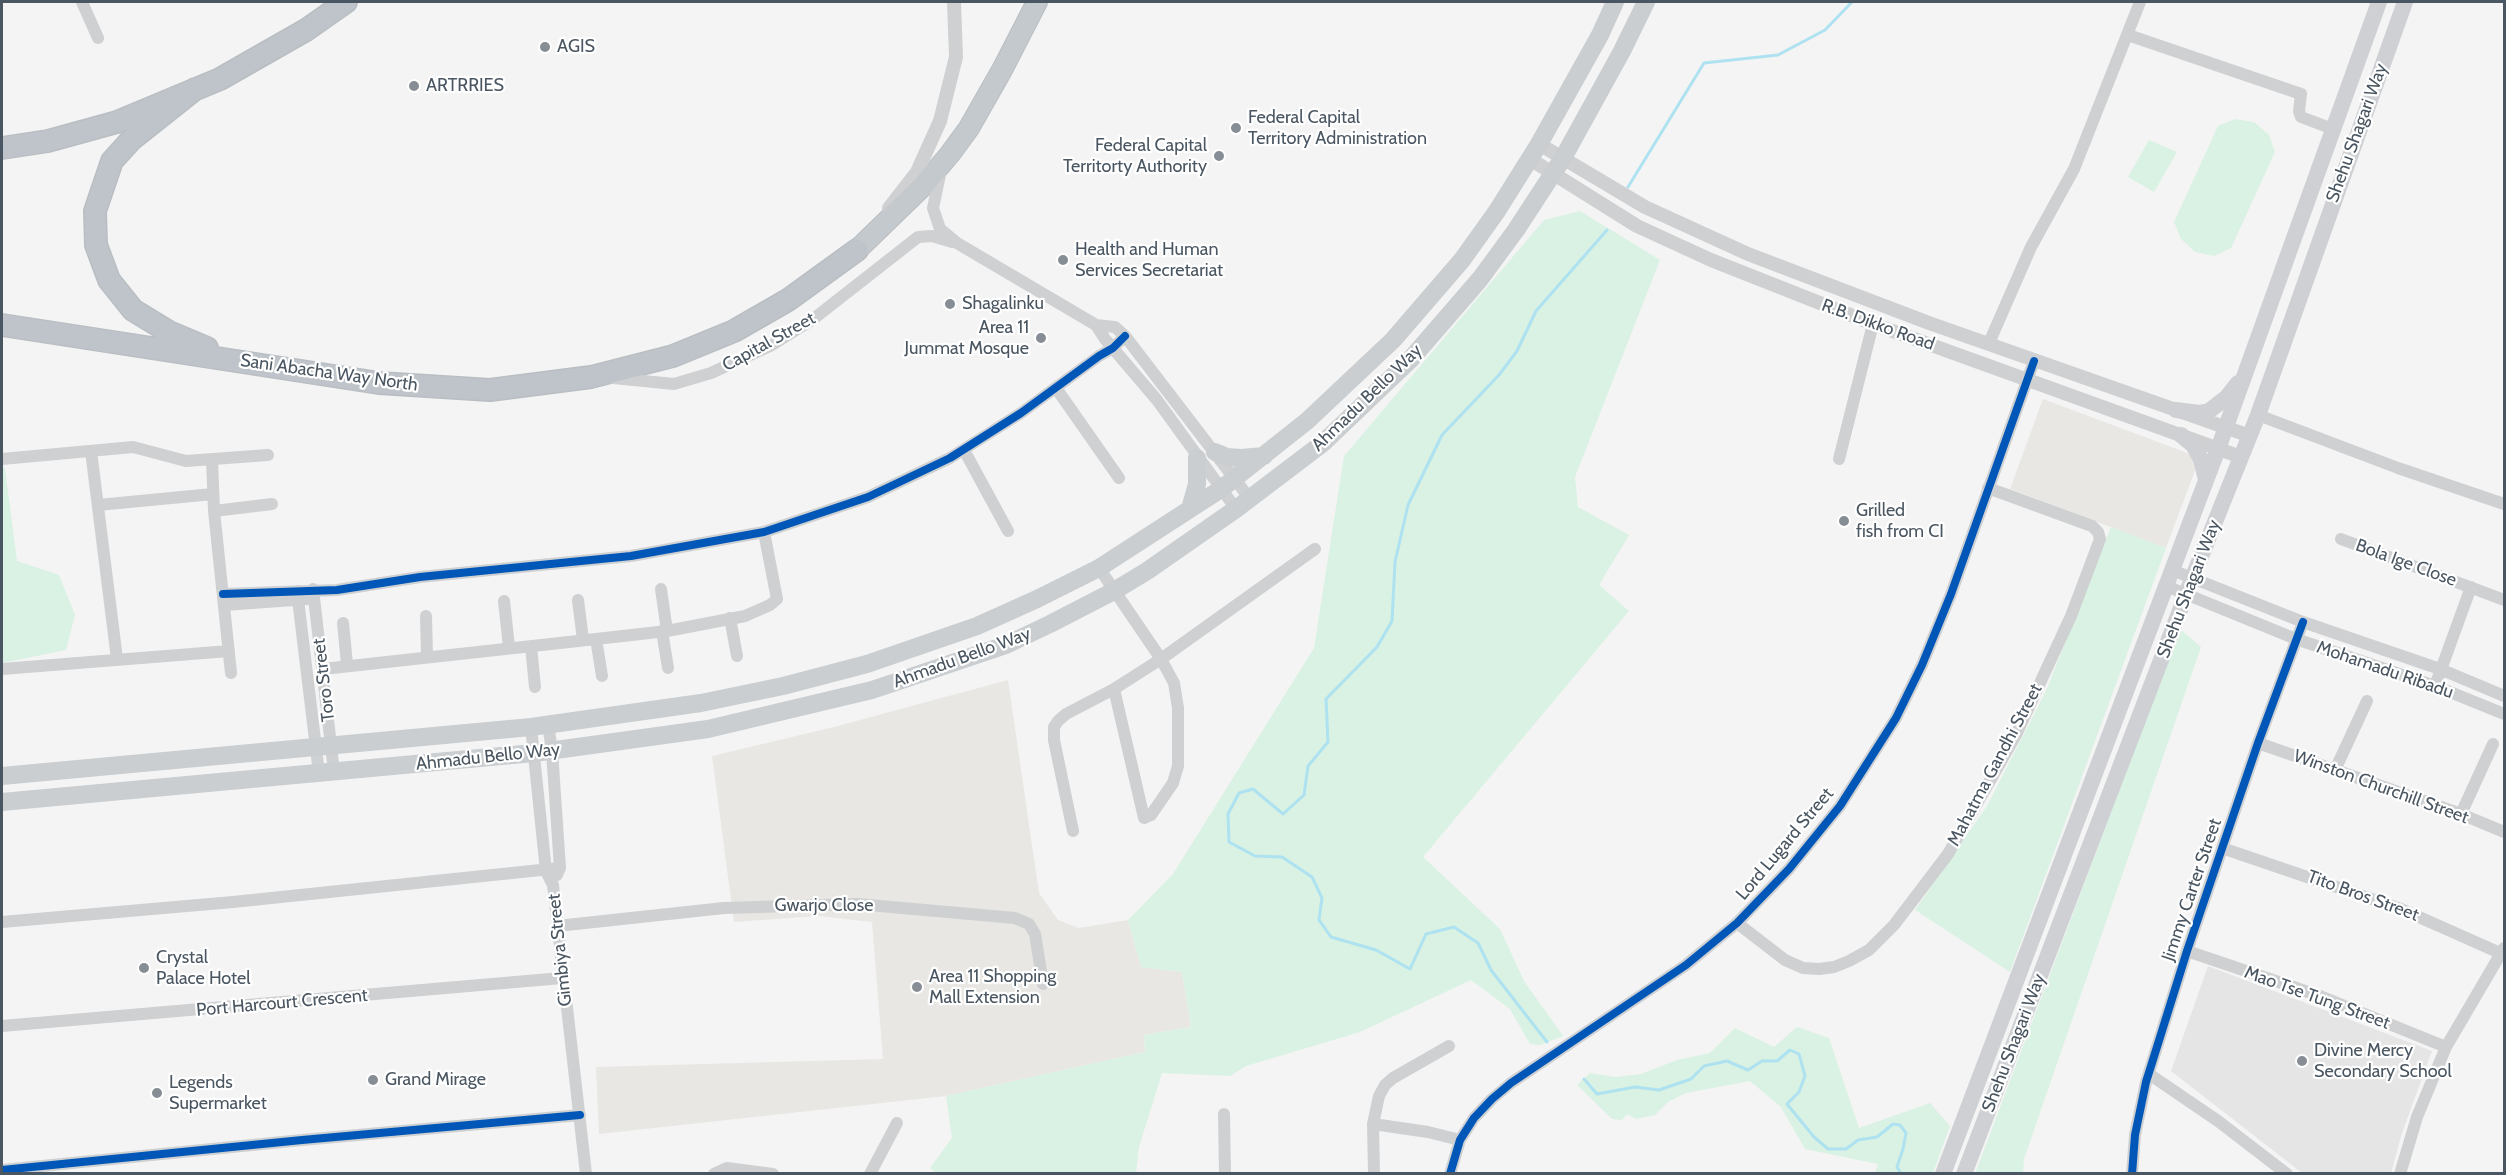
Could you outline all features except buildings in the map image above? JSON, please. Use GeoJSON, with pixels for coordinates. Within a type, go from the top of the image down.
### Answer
{"type":"FeatureCollection","features":[{"type":"Feature","properties":{"kind":"highway"},"geometry":{"type":"LineString","coordinates":[[2,148],[48,141],[117,122],[220,79],[294,38],[346,2]]}},
{"type":"Feature","properties":{"kind":"highway","name":"Sani Abacha Way North"},"geometry":{"type":"LineString","coordinates":[[2,325],[379,383],[490,390],[591,377],[673,356],[734,332],[788,300],[857,250],[922,187],[969,128],[1037,2]]}},
{"type":"Feature","properties":{"kind":"highway"},"geometry":{"type":"LineString","coordinates":[[195,89],[132,139],[112,161],[95,211],[96,245],[109,280],[134,310],[169,332],[208,349],[278,367]]}},
{"type":"Feature","properties":{"kind":"main road","name":"Ahmadu Bello Way"},"geometry":{"type":"LineString","coordinates":[[2,776],[540,725],[701,703],[783,686],[867,664],[994,619],[1099,568],[1190,509],[1266,456],[1341,392],[1393,340],[1434,294],[1497,212],[1600,35],[1615,2]]}},
{"type":"Feature","properties":{"kind":"main road","name":"Ahmadu Bello Way"},"geometry":{"type":"LineString","coordinates":[[2,802],[534,753],[708,729],[872,690],[1006,645],[1114,591],[1243,504],[1323,443],[1410,360],[1480,279],[1553,174],[1622,51],[1646,2]]}},
{"type":"Feature","properties":{"kind":"main road","name":"Shehu Shagari Way"},"geometry":{"type":"LineString","coordinates":[[1943,1173],[2226,428],[2379,2]]}},
{"type":"Feature","properties":{"kind":"main road","name":"Shehu Shagari Way"},"geometry":{"type":"LineString","coordinates":[[1964,1173],[2192,579],[2258,415],[2404,2]]}},
{"type":"Feature","properties":{"kind":"main road"},"geometry":{"type":"LineString","coordinates":[[2176,410],[2199,413],[2216,408],[2245,373]]}},
{"type":"Feature","properties":{"kind":"main road"},"geometry":{"type":"LineString","coordinates":[[2181,435],[2193,445],[2206,480]]}},
{"type":"Feature","properties":{"kind":"main road"},"geometry":{"type":"LineString","coordinates":[[1215,452],[1241,459],[1266,456]]}},
{"type":"Feature","properties":{"kind":"main road"},"geometry":{"type":"LineString","coordinates":[[1190,509],[1197,484],[1197,458]]}},
{"type":"Feature","properties":{"kind":"street"},"geometry":{"type":"LineString","coordinates":[[82,2],[98,38]]}},
{"type":"Feature","properties":{"kind":"street"},"geometry":{"type":"LineString","coordinates":[[857,250],[917,172],[940,121],[956,57],[954,2]]}},
{"type":"Feature","properties":{"kind":"street"},"geometry":{"type":"LineString","coordinates":[[1989,343],[2031,247],[2074,169],[2140,2]]}},
{"type":"Feature","properties":{"kind":"street"},"geometry":{"type":"LineString","coordinates":[[2128,35],[2301,94],[2299,111],[2301,117],[2333,129]]}},
{"type":"Feature","properties":{"kind":"street","name":"R.B. Dikko Road"},"geometry":{"type":"LineString","coordinates":[[1534,151],[1563,158],[1645,207],[1738,250],[1821,284],[2250,436]]}},
{"type":"Feature","properties":{"kind":"street","name":"R.B. Dikko Road"},"geometry":{"type":"LineString","coordinates":[[1534,151],[1553,174],[1594,200],[1637,226],[1721,265],[1873,324],[2241,457]]}},
{"type":"Feature","properties":{"kind":"street","name":"Capital Street"},"geometry":{"type":"LineString","coordinates":[[943,163],[933,208],[940,229],[957,243],[1096,326],[1156,400],[1197,458],[1228,484],[1243,504]]}},
{"type":"Feature","properties":{"kind":"street","name":"Capital Street"},"geometry":{"type":"LineString","coordinates":[[591,377],[674,384],[711,373],[772,345],[812,320],[918,237],[932,236],[957,243]]}},
{"type":"Feature","properties":{"kind":"street"},"geometry":{"type":"LineString","coordinates":[[1839,459],[1873,324]]}},
{"type":"Feature","properties":{"kind":"street"},"geometry":{"type":"LineString","coordinates":[[1096,326],[1115,327],[1125,336],[1215,452],[1228,484],[1243,504]]}},
{"type":"Feature","properties":{"kind":"street"},"geometry":{"type":"LineString","coordinates":[[224,600],[314,594],[420,577],[631,556],[765,532],[868,497],[964,450],[1099,356],[1109,344],[1115,327]]}},
{"type":"Feature","properties":{"kind":"street"},"geometry":{"type":"LineString","coordinates":[[1109,344],[1125,336]]}},
{"type":"Feature","properties":{"kind":"street","name":"Lord Lugard Street"},"geometry":{"type":"LineString","coordinates":[[1450,1173],[1460,1140],[1474,1118],[1511,1083],[1686,965],[1737,923],[1789,869],[1822,830],[1868,764],[1896,717],[1926,655],[1951,594],[2034,361]]}},
{"type":"Feature","properties":{"kind":"street"},"geometry":{"type":"LineString","coordinates":[[1056,388],[1119,478]]}},
{"type":"Feature","properties":{"kind":"street"},"geometry":{"type":"LineString","coordinates":[[2258,415],[2397,468],[2505,504]]}},
{"type":"Feature","properties":{"kind":"street"},"geometry":{"type":"LineString","coordinates":[[2,459],[133,447],[186,461],[268,455]]}},
{"type":"Feature","properties":{"kind":"street"},"geometry":{"type":"LineString","coordinates":[[964,450],[1008,531]]}},
{"type":"Feature","properties":{"kind":"street"},"geometry":{"type":"LineString","coordinates":[[92,451],[117,659]]}},
{"type":"Feature","properties":{"kind":"street"},"geometry":{"type":"LineString","coordinates":[[212,460],[214,512],[231,673]]}},
{"type":"Feature","properties":{"kind":"street","name":"Mahatma Gandhi Street"},"geometry":{"type":"LineString","coordinates":[[1737,923],[1785,960],[1803,968],[1834,968],[1869,950],[1894,926],[1948,854],[2016,735],[2070,615],[2100,539],[2098,532],[2091,526],[1988,488]]}},
{"type":"Feature","properties":{"kind":"street"},"geometry":{"type":"LineString","coordinates":[[98,505],[213,494]]}},
{"type":"Feature","properties":{"kind":"street"},"geometry":{"type":"LineString","coordinates":[[214,512],[272,504]]}},
{"type":"Feature","properties":{"kind":"street"},"geometry":{"type":"LineString","coordinates":[[323,669],[347,664],[664,631],[745,616],[777,599],[765,532]]}},
{"type":"Feature","properties":{"kind":"street","name":"Bola Ige Close"},"geometry":{"type":"LineString","coordinates":[[2341,539],[2505,600]]}},
{"type":"Feature","properties":{"kind":"street"},"geometry":{"type":"LineString","coordinates":[[1073,831],[1054,740],[1054,727],[1066,714],[1114,689],[1161,659],[1316,549]]}},
{"type":"Feature","properties":{"kind":"street"},"geometry":{"type":"LineString","coordinates":[[1099,568],[1161,659],[1174,683],[1178,708],[1178,766],[1173,783],[1151,815],[1144,818],[1114,689]]}},
{"type":"Feature","properties":{"kind":"street","name":"Mohamadu Ribadu"},"geometry":{"type":"LineString","coordinates":[[2172,570],[2303,622],[2440,669],[2505,696]]}},
{"type":"Feature","properties":{"kind":"street","name":"Mohamadu Ribadu"},"geometry":{"type":"LineString","coordinates":[[2166,586],[2296,639],[2435,686],[2505,714]]}},
{"type":"Feature","properties":{"kind":"street","name":"Bola Ige Close"},"geometry":{"type":"LineString","coordinates":[[2435,686],[2471,587]]}},
{"type":"Feature","properties":{"kind":"street"},"geometry":{"type":"LineString","coordinates":[[661,589],[668,668]]}},
{"type":"Feature","properties":{"kind":"street","name":"Toro Street"},"geometry":{"type":"LineString","coordinates":[[314,594],[323,669],[324,747]]}},
{"type":"Feature","properties":{"kind":"street","name":"Toro Street"},"geometry":{"type":"LineString","coordinates":[[298,595],[327,772]]}},
{"type":"Feature","properties":{"kind":"street"},"geometry":{"type":"LineString","coordinates":[[578,600],[583,640]]}},
{"type":"Feature","properties":{"kind":"street"},"geometry":{"type":"LineString","coordinates":[[504,601],[509,647]]}},
{"type":"Feature","properties":{"kind":"street"},"geometry":{"type":"LineString","coordinates":[[426,616],[427,656]]}},
{"type":"Feature","properties":{"kind":"street"},"geometry":{"type":"LineString","coordinates":[[730,618],[737,656]]}},
{"type":"Feature","properties":{"kind":"street","name":"Jimmy Carter Street"},"geometry":{"type":"LineString","coordinates":[[2132,1173],[2135,1135],[2149,1074],[2187,951],[2258,743],[2303,622]]}},
{"type":"Feature","properties":{"kind":"street"},"geometry":{"type":"LineString","coordinates":[[344,623],[347,664]]}},
{"type":"Feature","properties":{"kind":"street"},"geometry":{"type":"LineString","coordinates":[[596,639],[602,676]]}},
{"type":"Feature","properties":{"kind":"street"},"geometry":{"type":"LineString","coordinates":[[531,646],[535,687]]}},
{"type":"Feature","properties":{"kind":"street"},"geometry":{"type":"LineString","coordinates":[[2,669],[230,651]]}},
{"type":"Feature","properties":{"kind":"street"},"geometry":{"type":"LineString","coordinates":[[2335,770],[2367,701]]}},
{"type":"Feature","properties":{"kind":"street"},"geometry":{"type":"LineString","coordinates":[[540,725],[552,751],[560,868],[553,885]]}},
{"type":"Feature","properties":{"kind":"street","name":"Gimbiya Street"},"geometry":{"type":"LineString","coordinates":[[540,725],[534,753],[546,871],[553,885],[586,1173]]}},
{"type":"Feature","properties":{"kind":"street","name":"Winston Churchill Street"},"geometry":{"type":"LineString","coordinates":[[2258,743],[2461,814],[2505,832]]}},
{"type":"Feature","properties":{"kind":"street"},"geometry":{"type":"LineString","coordinates":[[2461,814],[2493,744]]}},
{"type":"Feature","properties":{"kind":"street","name":"Tito Bros Street"},"geometry":{"type":"LineString","coordinates":[[2222,848],[2401,909],[2502,951]]}},
{"type":"Feature","properties":{"kind":"street"},"geometry":{"type":"LineString","coordinates":[[2,922],[232,902],[560,868]]}},
{"type":"Feature","properties":{"kind":"street","name":"Gwarjo Close"},"geometry":{"type":"LineString","coordinates":[[556,926],[724,908],[857,904],[1015,918],[1029,924],[1035,934],[1043,984]]}},
{"type":"Feature","properties":{"kind":"street","name":"Mao Tse Tung Street"},"geometry":{"type":"LineString","coordinates":[[2187,951],[2320,996],[2446,1047]]}},
{"type":"Feature","properties":{"kind":"street"},"geometry":{"type":"LineString","coordinates":[[2400,1173],[2417,1117],[2446,1047],[2502,951]]}},
{"type":"Feature","properties":{"kind":"street","name":"Port Harcourt Crescent"},"geometry":{"type":"LineString","coordinates":[[2,1026],[562,978]]}},
{"type":"Feature","properties":{"kind":"street"},"geometry":{"type":"LineString","coordinates":[[1374,1173],[1373,1124],[1379,1096],[1384,1085],[1449,1047]]}},
{"type":"Feature","properties":{"kind":"street"},"geometry":{"type":"LineString","coordinates":[[2149,1074],[2218,1121],[2287,1173]]}},
{"type":"Feature","properties":{"kind":"street"},"geometry":{"type":"LineString","coordinates":[[1224,1114],[1225,1173]]}},
{"type":"Feature","properties":{"kind":"street"},"geometry":{"type":"LineString","coordinates":[[2,1170],[580,1115]]}},
{"type":"Feature","properties":{"kind":"street"},"geometry":{"type":"LineString","coordinates":[[870,1173],[897,1123]]}},
{"type":"Feature","properties":{"kind":"street"},"geometry":{"type":"LineString","coordinates":[[1373,1124],[1428,1132],[1460,1140]]}},
{"type":"Feature","properties":{"kind":"street"},"geometry":{"type":"LineString","coordinates":[[714,1173],[727,1168],[773,1173]]}},
{"type":"Feature","properties":{"kind":"shaded area"},"geometry":{"type":"Polygon","coordinates":[[[2043,399],[2190,454],[2197,465],[2166,548],[2010,489],[2043,399]]]}},
{"type":"Feature","properties":{"kind":"shaded area"},"geometry":{"type":"Polygon","coordinates":[[[1008,680],[1039,893],[1058,920],[1079,928],[1128,920],[1141,967],[1182,972],[1191,1027],[1144,1035],[1145,1052],[946,1096],[599,1134],[596,1067],[883,1059],[872,922],[819,916],[734,922],[712,756],[834,727],[1008,680]]]}},
{"type":"Feature","properties":{"kind":"shaded area","name":"Divine Mercy Secondary School"},"geometry":{"type":"Polygon","coordinates":[[[2208,966],[2432,1051],[2402,1133],[2391,1173],[2302,1173],[2171,1071],[2208,966]]]}},
{"type":"Feature","properties":{"kind":"green space"},"geometry":{"type":"Polygon","coordinates":[[[2235,119],[2254,122],[2269,135],[2275,152],[2231,248],[2214,256],[2195,252],[2181,239],[2174,222],[2218,126],[2235,119]]]}},
{"type":"Feature","properties":{"kind":"green space"},"geometry":{"type":"Polygon","coordinates":[[[2149,140],[2177,152],[2154,192],[2128,177],[2149,140]]]}},
{"type":"Feature","properties":{"kind":"green space"},"geometry":{"type":"Polygon","coordinates":[[[1580,211],[1660,260],[1575,477],[1578,507],[1629,535],[1599,585],[1629,611],[1423,857],[1500,929],[1524,981],[1563,1036],[1540,1045],[1530,1044],[1510,1009],[1471,980],[1360,1032],[1246,1066],[1230,1076],[1162,1073],[1139,1147],[1136,1173],[936,1173],[930,1168],[952,1138],[946,1096],[1145,1052],[1144,1035],[1191,1027],[1182,972],[1141,967],[1128,920],[1173,874],[1314,648],[1344,456],[1544,220],[1580,211]]]}},
{"type":"Feature","properties":{"kind":"green space"},"geometry":{"type":"Polygon","coordinates":[[[2,468],[5,468],[17,561],[59,575],[75,615],[66,650],[2,663],[2,468]]]}},
{"type":"Feature","properties":{"kind":"green space"},"geometry":{"type":"Polygon","coordinates":[[[2111,527],[2166,548],[2010,972],[1915,910],[1987,806],[2046,691],[2111,527]]]}},
{"type":"Feature","properties":{"kind":"green space"},"geometry":{"type":"Polygon","coordinates":[[[2180,629],[2201,647],[2024,1159],[2023,1173],[1975,1174],[2180,629]]]}},
{"type":"Feature","properties":{"kind":"green space"},"geometry":{"type":"Polygon","coordinates":[[[1797,1027],[1829,1038],[1859,1128],[1930,1103],[1950,1126],[1933,1173],[1875,1173],[1878,1164],[1805,1149],[1781,1107],[1750,1081],[1686,1093],[1668,1102],[1655,1115],[1636,1119],[1627,1114],[1622,1120],[1612,1119],[1577,1085],[1590,1073],[1615,1077],[1641,1074],[1677,1060],[1710,1053],[1735,1028],[1774,1047],[1797,1027]]]}},
{"type":"Feature","properties":{"kind":"waterway"},"geometry":{"type":"LineString","coordinates":[[1628,187],[1704,63],[1778,55],[1825,30],[1852,2]]}},
{"type":"Feature","properties":{"kind":"waterway"},"geometry":{"type":"LineString","coordinates":[[1547,1042],[1491,970],[1478,943],[1454,927],[1426,934],[1410,969],[1376,950],[1331,937],[1319,920],[1322,898],[1312,877],[1282,857],[1255,856],[1229,842],[1228,814],[1239,793],[1253,789],[1283,814],[1304,795],[1308,766],[1328,742],[1326,699],[1377,647],[1392,621],[1395,562],[1408,505],[1442,435],[1499,375],[1517,351],[1536,311],[1607,230]]}},
{"type":"Feature","properties":{"kind":"waterway"},"geometry":{"type":"LineString","coordinates":[[1584,1079],[1597,1094],[1635,1087],[1659,1090],[1691,1079],[1704,1066],[1727,1061],[1748,1070],[1762,1061],[1777,1061],[1790,1050],[1799,1054],[1805,1076],[1799,1092],[1787,1104],[1814,1137],[1828,1149],[1846,1149],[1858,1140],[1877,1137],[1893,1124],[1900,1125],[1906,1133],[1897,1167],[1901,1174]]}},
{"type":"Feature","properties":{"kind":"cycle path"},"geometry":{"type":"LineString","coordinates":[[223,594],[337,590],[420,577],[631,556],[764,532],[868,497],[950,458],[1021,413],[1113,348],[1125,336]]}},
{"type":"Feature","properties":{"kind":"cycle path"},"geometry":{"type":"LineString","coordinates":[[1450,1174],[1460,1140],[1474,1118],[1492,1099],[1511,1083],[1686,965],[1737,923],[1789,869],[1840,806],[1896,718],[1922,665],[1951,594],[2034,361]]}},
{"type":"Feature","properties":{"kind":"cycle path"},"geometry":{"type":"LineString","coordinates":[[2132,1174],[2135,1135],[2146,1082],[2187,951],[2258,743],[2303,622]]}},
{"type":"Feature","properties":{"kind":"cycle path"},"geometry":{"type":"LineString","coordinates":[[2,1170],[580,1115]]}},
{"type":"Feature","properties":{"kind":"place","name":"AGIS"},"geometry":{"type":"Point","coordinates":[545,47]}},
{"type":"Feature","properties":{"kind":"place","name":"ARTRRIES"},"geometry":{"type":"Point","coordinates":[414,86]}},
{"type":"Feature","properties":{"kind":"place","name":"Federal Capital Territory Administration"},"geometry":{"type":"Point","coordinates":[1236,128]}},
{"type":"Feature","properties":{"kind":"place","name":"Federal Capital Territorty Authority"},"geometry":{"type":"Point","coordinates":[1219,156]}},
{"type":"Feature","properties":{"kind":"place","name":"Health and Human Services Secretariat"},"geometry":{"type":"Point","coordinates":[1063,260]}},
{"type":"Feature","properties":{"kind":"place","name":"Shagalinku"},"geometry":{"type":"Point","coordinates":[950,304]}},
{"type":"Feature","properties":{"kind":"place","name":"Area 11 Jummat Mosque"},"geometry":{"type":"Point","coordinates":[1041,338]}},
{"type":"Feature","properties":{"kind":"place","name":"Grilled fish from CI"},"geometry":{"type":"Point","coordinates":[1844,521]}},
{"type":"Feature","properties":{"kind":"place","name":"Crystal Palace Hotel"},"geometry":{"type":"Point","coordinates":[144,968]}},
{"type":"Feature","properties":{"kind":"place","name":"Area 11 Shopping Mall Extension"},"geometry":{"type":"Point","coordinates":[917,987]}},
{"type":"Feature","properties":{"kind":"place","name":"Divine Mercy Secondary School"},"geometry":{"type":"Point","coordinates":[2302,1061]}},
{"type":"Feature","properties":{"kind":"place","name":"Grand Mirage"},"geometry":{"type":"Point","coordinates":[373,1080]}},
{"type":"Feature","properties":{"kind":"place","name":"Legends Supermarket"},"geometry":{"type":"Point","coordinates":[157,1093]}}]}
